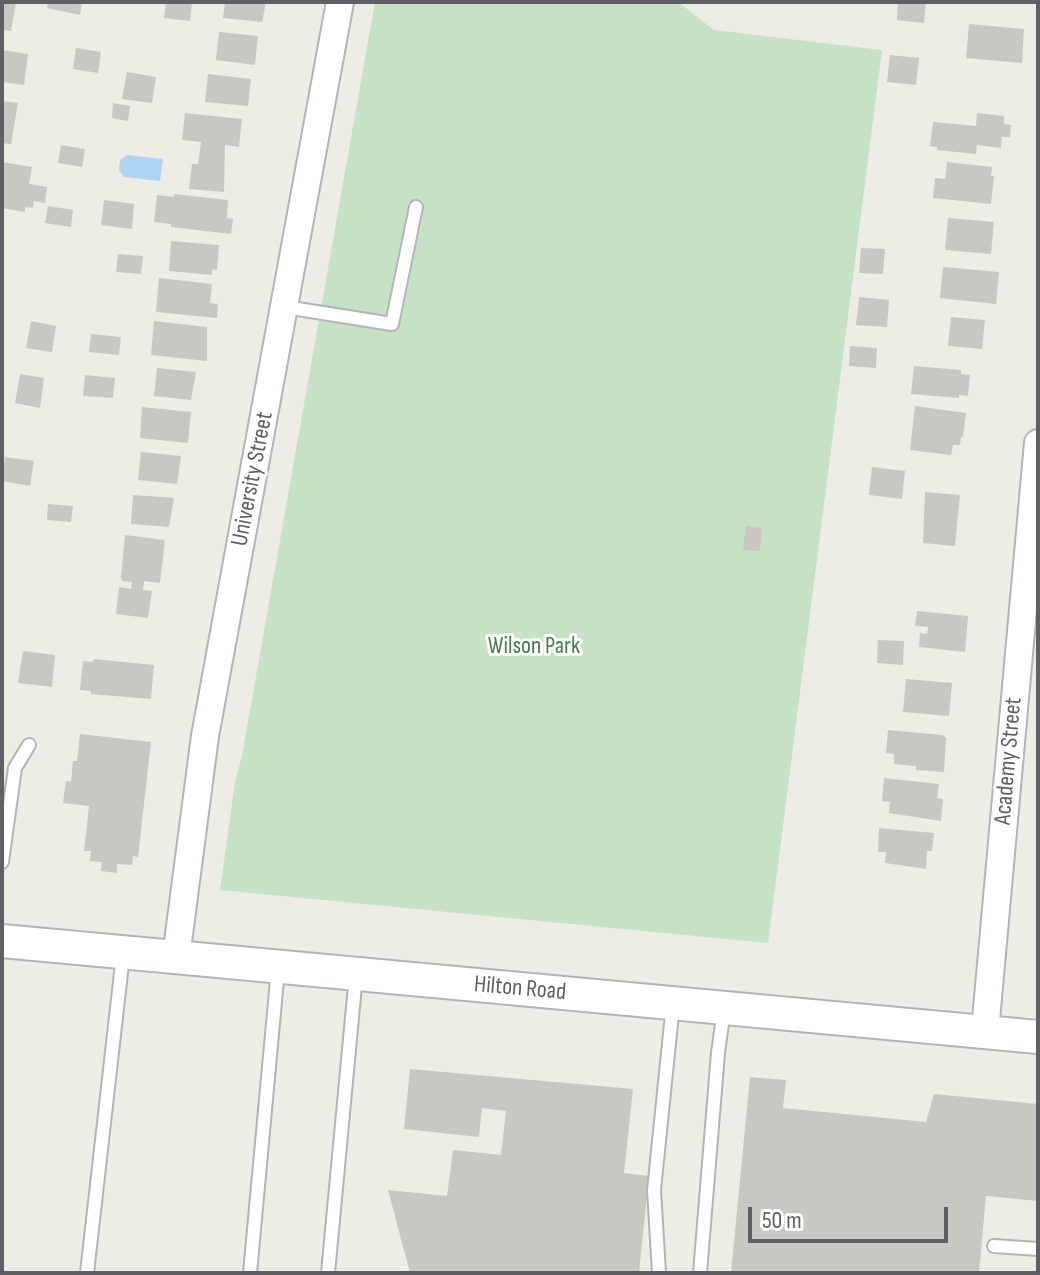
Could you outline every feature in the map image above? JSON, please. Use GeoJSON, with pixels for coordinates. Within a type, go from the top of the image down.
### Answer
{"type":"FeatureCollection","features":[{"type":"Feature","properties":{"kind":"street","name":"University Street"},"geometry":{"type":"LineString","coordinates":[[176,957],[205,736],[340,2]]}},
{"type":"Feature","properties":{"kind":"street","name":"Academy Street"},"geometry":{"type":"LineString","coordinates":[[985,1031],[1038,443]]}},
{"type":"Feature","properties":{"kind":"street","name":"Hilton Road"},"geometry":{"type":"LineString","coordinates":[[2,941],[1038,1037]]}},
{"type":"Feature","properties":{"kind":"lane"},"geometry":{"type":"LineString","coordinates":[[285,307],[392,324],[416,207]]}},
{"type":"Feature","properties":{"kind":"lane"},"geometry":{"type":"LineString","coordinates":[[2,862],[8,768],[29,745]]}},
{"type":"Feature","properties":{"kind":"lane"},"geometry":{"type":"LineString","coordinates":[[87,1273],[124,952]]}},
{"type":"Feature","properties":{"kind":"lane"},"geometry":{"type":"LineString","coordinates":[[250,1273],[278,967]]}},
{"type":"Feature","properties":{"kind":"lane"},"geometry":{"type":"LineString","coordinates":[[328,1273],[356,975]]}},
{"type":"Feature","properties":{"kind":"lane"},"geometry":{"type":"LineString","coordinates":[[659,1273],[654,1190],[673,1004]]}},
{"type":"Feature","properties":{"kind":"lane"},"geometry":{"type":"LineString","coordinates":[[700,1273],[724,1009]]}},
{"type":"Feature","properties":{"kind":"lane"},"geometry":{"type":"LineString","coordinates":[[994,1246],[1038,1249]]}},
{"type":"Feature","properties":{"kind":"green space","name":"Wilson Park"},"geometry":{"type":"Polygon","coordinates":[[[375,2],[678,2],[714,30],[882,50],[768,943],[220,890],[235,782],[375,2]]]}},
{"type":"Feature","properties":{"kind":"water"},"geometry":{"type":"Polygon","coordinates":[[[127,155],[163,159],[160,181],[124,177],[119,170],[120,160],[127,155]]]}},
{"type":"Feature","properties":{"kind":"building"},"geometry":{"type":"Polygon","coordinates":[[[2,2],[16,2],[11,31],[2,30],[2,2]]]}},
{"type":"Feature","properties":{"kind":"building"},"geometry":{"type":"Polygon","coordinates":[[[48,2],[82,2],[80,15],[47,8],[48,2]]]}},
{"type":"Feature","properties":{"kind":"building"},"geometry":{"type":"Polygon","coordinates":[[[166,2],[192,2],[190,21],[164,18],[166,2]]]}},
{"type":"Feature","properties":{"kind":"building"},"geometry":{"type":"Polygon","coordinates":[[[225,2],[266,2],[262,22],[223,18],[225,2]]]}},
{"type":"Feature","properties":{"kind":"building"},"geometry":{"type":"Polygon","coordinates":[[[898,2],[926,2],[924,23],[897,20],[898,2]]]}},
{"type":"Feature","properties":{"kind":"building"},"geometry":{"type":"Polygon","coordinates":[[[969,24],[1024,29],[1022,63],[966,58],[969,24]]]}},
{"type":"Feature","properties":{"kind":"building"},"geometry":{"type":"Polygon","coordinates":[[[219,32],[258,36],[255,65],[216,60],[219,32]]]}},
{"type":"Feature","properties":{"kind":"building"},"geometry":{"type":"Polygon","coordinates":[[[76,48],[101,52],[98,73],[73,69],[76,48]]]}},
{"type":"Feature","properties":{"kind":"building"},"geometry":{"type":"Polygon","coordinates":[[[2,50],[28,54],[24,85],[2,82],[2,50]]]}},
{"type":"Feature","properties":{"kind":"building"},"geometry":{"type":"Polygon","coordinates":[[[890,55],[919,58],[916,85],[887,82],[890,55]]]}},
{"type":"Feature","properties":{"kind":"building"},"geometry":{"type":"Polygon","coordinates":[[[127,72],[156,77],[152,103],[122,99],[127,72]]]}},
{"type":"Feature","properties":{"kind":"building"},"geometry":{"type":"Polygon","coordinates":[[[208,74],[251,79],[248,106],[205,102],[208,74]]]}},
{"type":"Feature","properties":{"kind":"building"},"geometry":{"type":"Polygon","coordinates":[[[2,101],[18,103],[11,144],[2,143],[2,101]]]}},
{"type":"Feature","properties":{"kind":"building"},"geometry":{"type":"Polygon","coordinates":[[[113,103],[130,106],[128,121],[112,118],[113,103]]]}},
{"type":"Feature","properties":{"kind":"building"},"geometry":{"type":"Polygon","coordinates":[[[185,113],[242,119],[239,147],[225,145],[224,192],[189,189],[192,164],[198,164],[201,142],[182,140],[185,113]]]}},
{"type":"Feature","properties":{"kind":"building"},"geometry":{"type":"Polygon","coordinates":[[[977,113],[1004,116],[1004,124],[1011,125],[1010,137],[1002,137],[1001,148],[977,145],[976,154],[937,150],[937,147],[930,146],[933,122],[976,126],[977,113]]]}},
{"type":"Feature","properties":{"kind":"building"},"geometry":{"type":"Polygon","coordinates":[[[61,145],[85,149],[82,167],[58,163],[61,145]]]}},
{"type":"Feature","properties":{"kind":"building"},"geometry":{"type":"Polygon","coordinates":[[[2,162],[32,167],[29,184],[47,187],[45,203],[34,201],[33,208],[25,207],[25,212],[2,208],[2,162]]]}},
{"type":"Feature","properties":{"kind":"building"},"geometry":{"type":"Polygon","coordinates":[[[947,162],[992,167],[991,204],[933,198],[935,178],[945,179],[947,162]]]}},
{"type":"Feature","properties":{"kind":"building"},"geometry":{"type":"Polygon","coordinates":[[[174,194],[228,200],[227,218],[233,219],[231,234],[154,222],[157,195],[174,197],[174,194]]]}},
{"type":"Feature","properties":{"kind":"building"},"geometry":{"type":"Polygon","coordinates":[[[104,200],[134,204],[132,229],[101,225],[104,200]]]}},
{"type":"Feature","properties":{"kind":"building"},"geometry":{"type":"Polygon","coordinates":[[[48,206],[73,210],[71,227],[45,223],[48,206]]]}},
{"type":"Feature","properties":{"kind":"building"},"geometry":{"type":"Polygon","coordinates":[[[948,218],[994,222],[991,254],[945,250],[948,218]]]}},
{"type":"Feature","properties":{"kind":"building"},"geometry":{"type":"Polygon","coordinates":[[[171,241],[219,245],[217,270],[212,269],[212,275],[169,271],[171,241]]]}},
{"type":"Feature","properties":{"kind":"building"},"geometry":{"type":"Polygon","coordinates":[[[861,248],[885,249],[883,274],[859,273],[861,248]]]}},
{"type":"Feature","properties":{"kind":"building"},"geometry":{"type":"Polygon","coordinates":[[[118,254],[143,256],[141,274],[116,272],[118,254]]]}},
{"type":"Feature","properties":{"kind":"building"},"geometry":{"type":"Polygon","coordinates":[[[943,267],[999,272],[996,304],[940,298],[943,267]]]}},
{"type":"Feature","properties":{"kind":"building"},"geometry":{"type":"Polygon","coordinates":[[[159,278],[212,284],[210,303],[218,304],[217,318],[156,312],[159,278]]]}},
{"type":"Feature","properties":{"kind":"building"},"geometry":{"type":"Polygon","coordinates":[[[859,297],[889,300],[887,327],[856,325],[859,297]]]}},
{"type":"Feature","properties":{"kind":"building"},"geometry":{"type":"Polygon","coordinates":[[[951,317],[985,320],[982,349],[948,346],[951,317]]]}},
{"type":"Feature","properties":{"kind":"building"},"geometry":{"type":"Polygon","coordinates":[[[31,321],[56,326],[52,352],[26,348],[31,321]]]}},
{"type":"Feature","properties":{"kind":"building"},"geometry":{"type":"Polygon","coordinates":[[[154,321],[207,327],[207,361],[151,355],[154,321]]]}},
{"type":"Feature","properties":{"kind":"building"},"geometry":{"type":"Polygon","coordinates":[[[91,334],[121,337],[119,355],[89,352],[91,334]]]}},
{"type":"Feature","properties":{"kind":"building"},"geometry":{"type":"Polygon","coordinates":[[[850,346],[877,348],[876,368],[849,366],[850,346]]]}},
{"type":"Feature","properties":{"kind":"building"},"geometry":{"type":"Polygon","coordinates":[[[914,366],[961,370],[961,374],[970,375],[968,396],[911,394],[914,366]]]}},
{"type":"Feature","properties":{"kind":"building"},"geometry":{"type":"Polygon","coordinates":[[[157,368],[196,372],[191,400],[154,396],[157,368]]]}},
{"type":"Feature","properties":{"kind":"building"},"geometry":{"type":"Polygon","coordinates":[[[20,374],[44,378],[40,408],[15,403],[20,374]]]}},
{"type":"Feature","properties":{"kind":"building"},"geometry":{"type":"Polygon","coordinates":[[[85,375],[115,378],[113,398],[83,396],[85,375]]]}},
{"type":"Feature","properties":{"kind":"building"},"geometry":{"type":"Polygon","coordinates":[[[915,406],[966,413],[963,437],[960,445],[953,445],[951,455],[910,450],[915,406]]]}},
{"type":"Feature","properties":{"kind":"building"},"geometry":{"type":"Polygon","coordinates":[[[142,407],[191,412],[188,443],[140,438],[142,407]]]}},
{"type":"Feature","properties":{"kind":"building"},"geometry":{"type":"Polygon","coordinates":[[[141,452],[181,456],[177,484],[138,480],[141,452]]]}},
{"type":"Feature","properties":{"kind":"building"},"geometry":{"type":"Polygon","coordinates":[[[5,457],[34,461],[30,486],[2,481],[5,457]]]}},
{"type":"Feature","properties":{"kind":"building"},"geometry":{"type":"Polygon","coordinates":[[[872,467],[905,471],[902,499],[869,495],[872,467]]]}},
{"type":"Feature","properties":{"kind":"building"},"geometry":{"type":"Polygon","coordinates":[[[925,492],[960,495],[955,546],[923,543],[925,492]]]}},
{"type":"Feature","properties":{"kind":"building"},"geometry":{"type":"Polygon","coordinates":[[[133,495],[174,498],[169,527],[131,524],[133,495]]]}},
{"type":"Feature","properties":{"kind":"building"},"geometry":{"type":"Polygon","coordinates":[[[48,504],[73,506],[71,522],[47,520],[48,504]]]}},
{"type":"Feature","properties":{"kind":"building"},"geometry":{"type":"Polygon","coordinates":[[[746,526],[762,528],[760,551],[743,550],[746,526]]]}},
{"type":"Feature","properties":{"kind":"building"},"geometry":{"type":"Polygon","coordinates":[[[125,535],[165,540],[160,583],[144,581],[143,590],[152,591],[148,618],[116,614],[119,587],[131,589],[132,582],[122,581],[121,577],[125,535]]]}},
{"type":"Feature","properties":{"kind":"building"},"geometry":{"type":"Polygon","coordinates":[[[917,611],[968,616],[965,652],[919,647],[920,633],[927,634],[928,627],[915,626],[917,611]]]}},
{"type":"Feature","properties":{"kind":"building"},"geometry":{"type":"Polygon","coordinates":[[[878,640],[904,641],[903,665],[877,663],[878,640]]]}},
{"type":"Feature","properties":{"kind":"building"},"geometry":{"type":"Polygon","coordinates":[[[23,651],[55,655],[52,687],[18,683],[23,651]]]}},
{"type":"Feature","properties":{"kind":"building"},"geometry":{"type":"Polygon","coordinates":[[[94,659],[154,665],[151,699],[91,694],[91,691],[80,690],[83,661],[93,662],[94,659]]]}},
{"type":"Feature","properties":{"kind":"building"},"geometry":{"type":"Polygon","coordinates":[[[906,679],[952,683],[949,716],[903,712],[906,679]]]}},
{"type":"Feature","properties":{"kind":"building"},"geometry":{"type":"Polygon","coordinates":[[[888,730],[943,735],[946,738],[944,772],[916,770],[916,766],[894,764],[894,754],[886,753],[888,730]]]}},
{"type":"Feature","properties":{"kind":"building"},"geometry":{"type":"Polygon","coordinates":[[[80,734],[151,742],[138,857],[133,856],[132,865],[117,864],[117,873],[101,871],[102,862],[90,861],[91,851],[84,851],[89,806],[63,803],[66,781],[71,782],[73,761],[77,761],[80,734]]]}},
{"type":"Feature","properties":{"kind":"building"},"geometry":{"type":"Polygon","coordinates":[[[884,778],[939,784],[937,798],[943,799],[941,821],[889,813],[890,802],[882,801],[884,778]]]}},
{"type":"Feature","properties":{"kind":"building"},"geometry":{"type":"Polygon","coordinates":[[[879,828],[934,833],[932,851],[927,851],[926,869],[885,863],[886,852],[878,852],[879,828]]]}},
{"type":"Feature","properties":{"kind":"building"},"geometry":{"type":"Polygon","coordinates":[[[410,1069],[633,1089],[624,1173],[649,1176],[639,1273],[410,1273],[388,1190],[447,1196],[453,1150],[501,1155],[506,1111],[482,1108],[479,1137],[404,1129],[410,1069]]]}},
{"type":"Feature","properties":{"kind":"building"},"geometry":{"type":"Polygon","coordinates":[[[750,1077],[786,1080],[783,1108],[926,1122],[934,1094],[1038,1104],[1038,1201],[986,1196],[979,1273],[731,1273],[750,1077]]]}}]}
